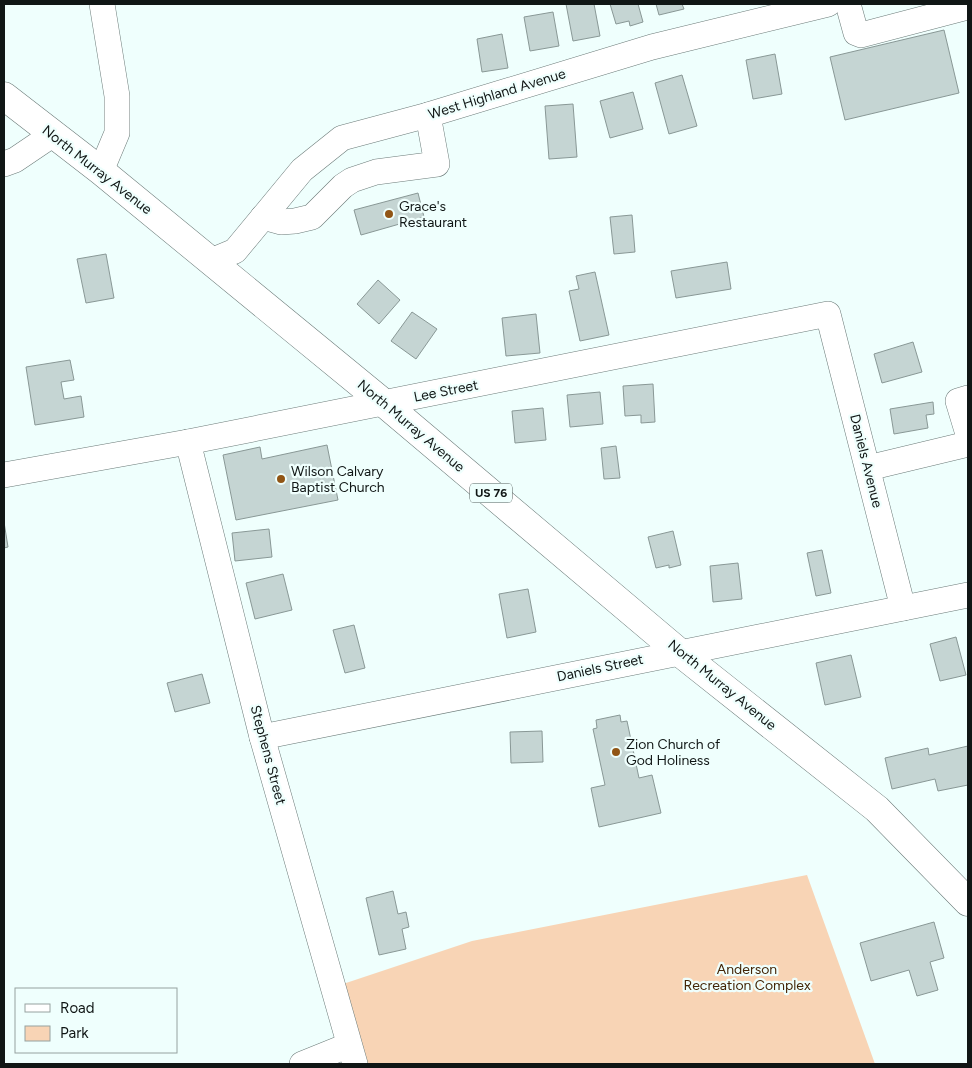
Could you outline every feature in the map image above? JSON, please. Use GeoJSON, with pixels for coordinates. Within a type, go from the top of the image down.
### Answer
{"type":"FeatureCollection","features":[{"type":"Feature","properties":{"kind":"main road","name":"North Murray Avenue"},"geometry":{"type":"LineString","coordinates":[[4,96],[101,172],[385,404],[679,652],[877,809],[968,902]]}},
{"type":"Feature","properties":{"kind":"street"},"geometry":{"type":"LineString","coordinates":[[101,172],[117,133],[117,96],[102,4]]}},
{"type":"Feature","properties":{"kind":"street","name":"West Highland Avenue"},"geometry":{"type":"LineString","coordinates":[[211,261],[235,251],[302,170],[342,138],[428,115],[652,47],[828,4]]}},
{"type":"Feature","properties":{"kind":"street"},"geometry":{"type":"LineString","coordinates":[[848,4],[856,33],[861,35],[968,5]]}},
{"type":"Feature","properties":{"kind":"street"},"geometry":{"type":"LineString","coordinates":[[263,217],[281,222],[312,217],[343,186],[352,180],[376,172],[437,164],[428,115]]}},
{"type":"Feature","properties":{"kind":"street"},"geometry":{"type":"LineString","coordinates":[[4,164],[15,160],[52,135]]}},
{"type":"Feature","properties":{"kind":"street","name":"Lee Street"},"geometry":{"type":"LineString","coordinates":[[4,476],[385,404],[828,314]]}},
{"type":"Feature","properties":{"kind":"street","name":"Daniels Avenue"},"geometry":{"type":"LineString","coordinates":[[828,314],[903,608]]}},
{"type":"Feature","properties":{"kind":"street"},"geometry":{"type":"LineString","coordinates":[[968,398],[958,401],[968,434]]}},
{"type":"Feature","properties":{"kind":"street","name":"Stephens Street"},"geometry":{"type":"LineString","coordinates":[[188,442],[262,737],[352,1054]]}},
{"type":"Feature","properties":{"kind":"street"},"geometry":{"type":"LineString","coordinates":[[868,468],[968,444]]}},
{"type":"Feature","properties":{"kind":"street","name":"Daniels Street"},"geometry":{"type":"LineString","coordinates":[[262,737],[968,595]]}},
{"type":"Feature","properties":{"kind":"street"},"geometry":{"type":"LineString","coordinates":[[302,1064],[352,1054]]}},
{"type":"Feature","properties":{"kind":"green space","name":"Anderson Recreation Complex"},"geometry":{"type":"Polygon","coordinates":[[[807,875],[875,1064],[367,1064],[343,984],[472,941],[807,875]]]}},
{"type":"Feature","properties":{"kind":"building"},"geometry":{"type":"Polygon","coordinates":[[[566,4],[594,4],[600,36],[573,41],[566,4]]]}},
{"type":"Feature","properties":{"kind":"building"},"geometry":{"type":"Polygon","coordinates":[[[610,4],[638,4],[643,22],[630,26],[629,21],[616,24],[610,4]]]}},
{"type":"Feature","properties":{"kind":"building"},"geometry":{"type":"Polygon","coordinates":[[[656,4],[682,4],[684,9],[659,15],[656,4]]]}},
{"type":"Feature","properties":{"kind":"building"},"geometry":{"type":"Polygon","coordinates":[[[553,12],[559,46],[530,51],[524,17],[553,12]]]}},
{"type":"Feature","properties":{"kind":"building"},"geometry":{"type":"Polygon","coordinates":[[[944,30],[959,93],[845,120],[830,57],[944,30]]]}},
{"type":"Feature","properties":{"kind":"building"},"geometry":{"type":"Polygon","coordinates":[[[502,34],[508,68],[482,72],[477,39],[502,34]]]}},
{"type":"Feature","properties":{"kind":"building"},"geometry":{"type":"Polygon","coordinates":[[[775,54],[782,94],[753,99],[746,60],[775,54]]]}},
{"type":"Feature","properties":{"kind":"building"},"geometry":{"type":"Polygon","coordinates":[[[682,75],[697,126],[669,134],[655,83],[682,75]]]}},
{"type":"Feature","properties":{"kind":"building"},"geometry":{"type":"Polygon","coordinates":[[[633,92],[643,129],[610,138],[600,101],[633,92]]]}},
{"type":"Feature","properties":{"kind":"building"},"geometry":{"type":"Polygon","coordinates":[[[573,104],[577,157],[549,159],[545,106],[573,104]]]}},
{"type":"Feature","properties":{"kind":"building","name":"Grace's Restaurant"},"geometry":{"type":"Polygon","coordinates":[[[418,193],[424,217],[361,235],[354,210],[418,193]]]}},
{"type":"Feature","properties":{"kind":"building"},"geometry":{"type":"Polygon","coordinates":[[[632,215],[635,252],[614,254],[610,217],[632,215]]]}},
{"type":"Feature","properties":{"kind":"building"},"geometry":{"type":"Polygon","coordinates":[[[106,254],[114,298],[86,303],[77,259],[106,254]]]}},
{"type":"Feature","properties":{"kind":"building"},"geometry":{"type":"Polygon","coordinates":[[[727,262],[731,289],[676,298],[671,271],[727,262]]]}},
{"type":"Feature","properties":{"kind":"building"},"geometry":{"type":"Polygon","coordinates":[[[595,272],[609,335],[580,341],[569,291],[579,289],[576,276],[595,272]]]}},
{"type":"Feature","properties":{"kind":"building"},"geometry":{"type":"Polygon","coordinates":[[[378,280],[400,300],[379,324],[357,304],[378,280]]]}},
{"type":"Feature","properties":{"kind":"building"},"geometry":{"type":"Polygon","coordinates":[[[412,312],[437,329],[416,359],[391,341],[412,312]]]}},
{"type":"Feature","properties":{"kind":"building"},"geometry":{"type":"Polygon","coordinates":[[[536,314],[540,353],[506,356],[502,318],[536,314]]]}},
{"type":"Feature","properties":{"kind":"building"},"geometry":{"type":"Polygon","coordinates":[[[913,342],[922,372],[882,383],[874,354],[913,342]]]}},
{"type":"Feature","properties":{"kind":"building"},"geometry":{"type":"Polygon","coordinates":[[[70,360],[74,380],[61,382],[64,399],[81,396],[84,417],[35,425],[26,367],[70,360]]]}},
{"type":"Feature","properties":{"kind":"building"},"geometry":{"type":"Polygon","coordinates":[[[653,384],[655,422],[641,423],[641,415],[625,416],[623,386],[653,384]]]}},
{"type":"Feature","properties":{"kind":"building"},"geometry":{"type":"Polygon","coordinates":[[[600,392],[603,424],[570,427],[567,395],[600,392]]]}},
{"type":"Feature","properties":{"kind":"building"},"geometry":{"type":"Polygon","coordinates":[[[933,402],[934,414],[926,415],[928,428],[894,434],[890,409],[933,402]]]}},
{"type":"Feature","properties":{"kind":"building"},"geometry":{"type":"Polygon","coordinates":[[[543,408],[546,440],[515,443],[512,411],[543,408]]]}},
{"type":"Feature","properties":{"kind":"building","name":"Wilson Calvary Baptist Church"},"geometry":{"type":"Polygon","coordinates":[[[327,445],[338,500],[236,520],[223,455],[260,447],[262,459],[327,445]]]}},
{"type":"Feature","properties":{"kind":"building"},"geometry":{"type":"Polygon","coordinates":[[[616,446],[620,478],[604,479],[601,448],[616,446]]]}},
{"type":"Feature","properties":{"kind":"building"},"geometry":{"type":"Polygon","coordinates":[[[4,522],[8,547],[4,548],[4,522]]]}},
{"type":"Feature","properties":{"kind":"building"},"geometry":{"type":"Polygon","coordinates":[[[269,529],[272,557],[235,561],[232,533],[269,529]]]}},
{"type":"Feature","properties":{"kind":"building"},"geometry":{"type":"Polygon","coordinates":[[[673,531],[681,565],[669,568],[669,565],[656,568],[648,537],[673,531]]]}},
{"type":"Feature","properties":{"kind":"building"},"geometry":{"type":"Polygon","coordinates":[[[822,550],[831,593],[816,596],[807,553],[822,550]]]}},
{"type":"Feature","properties":{"kind":"building"},"geometry":{"type":"Polygon","coordinates":[[[738,563],[742,599],[713,602],[710,566],[738,563]]]}},
{"type":"Feature","properties":{"kind":"building"},"geometry":{"type":"Polygon","coordinates":[[[283,574],[292,610],[255,619],[246,583],[283,574]]]}},
{"type":"Feature","properties":{"kind":"building"},"geometry":{"type":"Polygon","coordinates":[[[528,589],[536,632],[507,638],[499,594],[528,589]]]}},
{"type":"Feature","properties":{"kind":"building"},"geometry":{"type":"Polygon","coordinates":[[[354,625],[365,668],[345,673],[333,630],[354,625]]]}},
{"type":"Feature","properties":{"kind":"building"},"geometry":{"type":"Polygon","coordinates":[[[956,637],[966,675],[940,681],[930,644],[956,637]]]}},
{"type":"Feature","properties":{"kind":"building"},"geometry":{"type":"Polygon","coordinates":[[[851,655],[861,697],[825,705],[816,663],[851,655]]]}},
{"type":"Feature","properties":{"kind":"building"},"geometry":{"type":"Polygon","coordinates":[[[202,674],[210,703],[175,712],[167,683],[202,674]]]}},
{"type":"Feature","properties":{"kind":"building","name":"Zion Church of God Holiness"},"geometry":{"type":"Polygon","coordinates":[[[620,715],[621,722],[627,721],[639,778],[652,775],[661,813],[599,827],[591,788],[605,785],[593,729],[597,728],[596,720],[620,715]]]}},
{"type":"Feature","properties":{"kind":"building"},"geometry":{"type":"Polygon","coordinates":[[[542,731],[543,762],[511,763],[510,732],[542,731]]]}},
{"type":"Feature","properties":{"kind":"building"},"geometry":{"type":"Polygon","coordinates":[[[968,746],[968,785],[938,791],[935,779],[892,789],[885,758],[928,748],[929,755],[968,746]]]}},
{"type":"Feature","properties":{"kind":"building"},"geometry":{"type":"Polygon","coordinates":[[[393,891],[398,914],[406,912],[409,927],[402,929],[406,949],[379,955],[366,898],[393,891]]]}},
{"type":"Feature","properties":{"kind":"building"},"geometry":{"type":"Polygon","coordinates":[[[934,922],[944,958],[930,962],[938,990],[917,996],[909,970],[871,981],[860,943],[934,922]]]}},
{"type":"Feature","properties":{"kind":"place","name":"Grace's Restaurant"},"geometry":{"type":"Point","coordinates":[389,214]}},
{"type":"Feature","properties":{"kind":"place","name":"Wilson Calvary Baptist Church"},"geometry":{"type":"Point","coordinates":[281,479]}},
{"type":"Feature","properties":{"kind":"place","name":"Zion Church of God Holiness"},"geometry":{"type":"Point","coordinates":[616,752]}}]}
